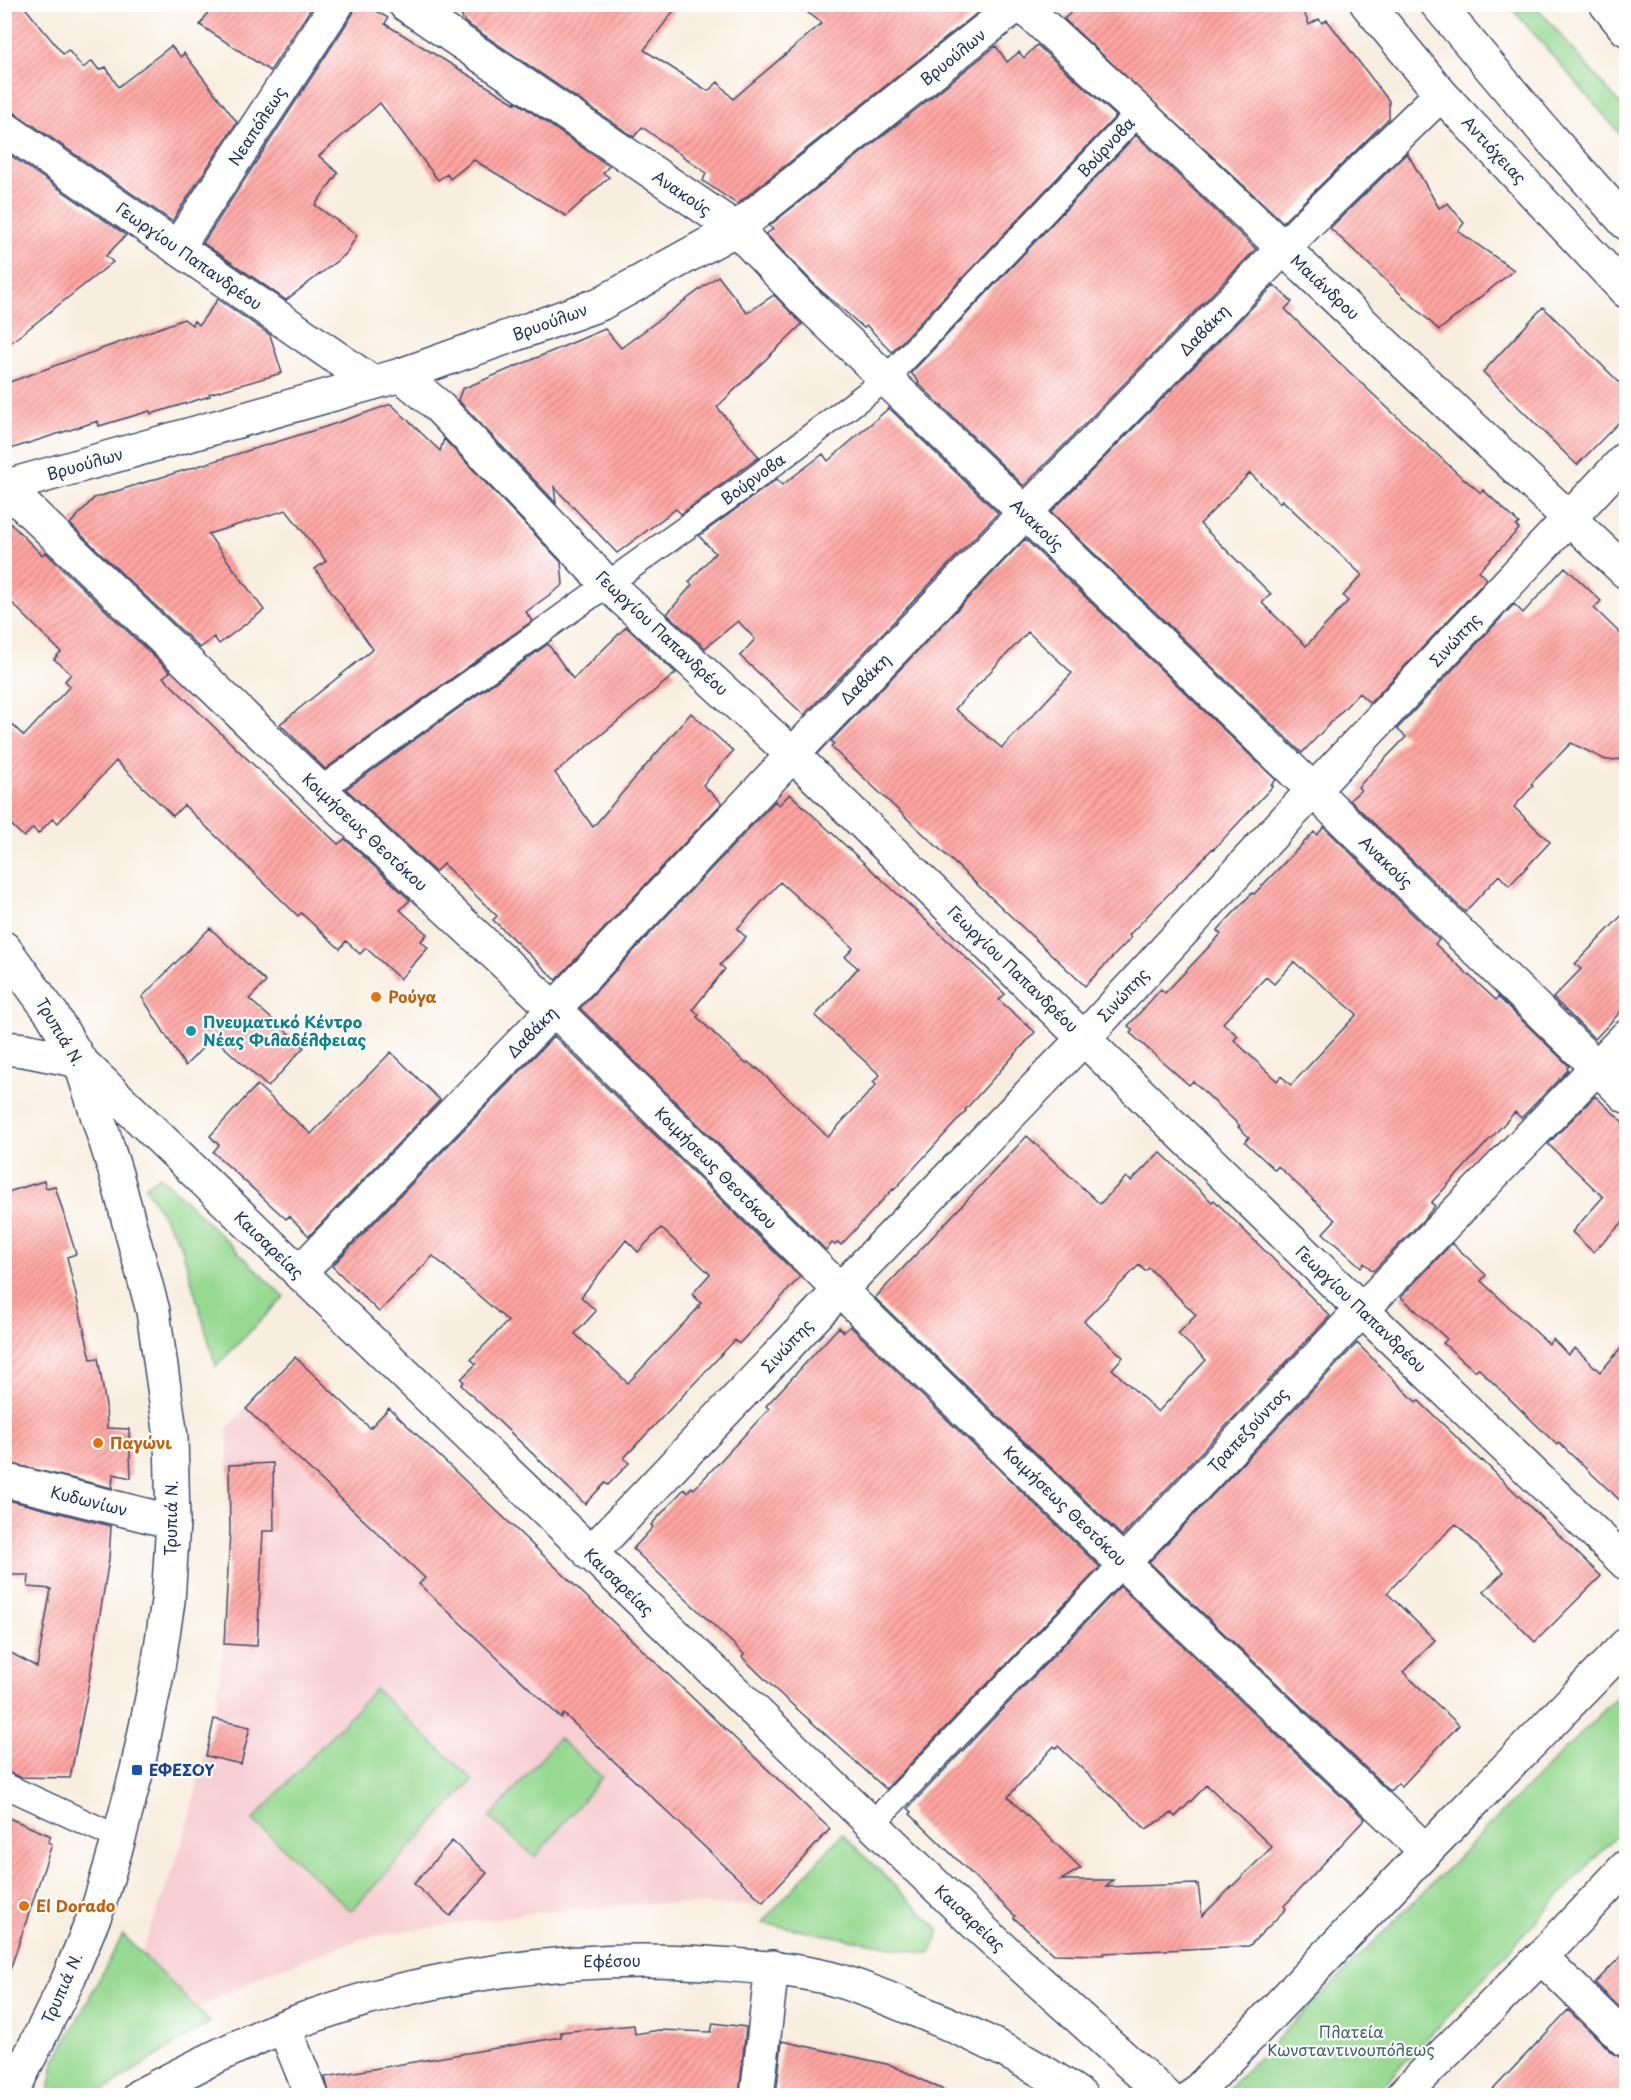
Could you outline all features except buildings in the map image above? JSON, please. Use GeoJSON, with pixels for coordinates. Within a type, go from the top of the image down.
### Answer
{"type":"FeatureCollection","features":[{"type":"Feature","properties":{"kind":"main road","name":"Νεαπόλεως"},"geometry":{"type":"LineString","coordinates":[[177,248],[337,4]]}},
{"type":"Feature","properties":{"kind":"main road","name":"Ανακούς"},"geometry":{"type":"LineString","coordinates":[[405,4],[736,229],[805,301],[1314,791],[1626,1096]]}},
{"type":"Feature","properties":{"kind":"main road","name":"Βρυούλων"},"geometry":{"type":"LineString","coordinates":[[5,486],[387,379],[600,304],[736,229],[1019,4]]}},
{"type":"Feature","properties":{"kind":"main road","name":"Μαιάνδρου"},"geometry":{"type":"LineString","coordinates":[[1019,4],[1138,112],[1626,572]]}},
{"type":"Feature","properties":{"kind":"main road","name":"Αντιόχειας"},"geometry":{"type":"LineString","coordinates":[[1367,4],[1441,94],[1626,291]]}},
{"type":"Feature","properties":{"kind":"main road"},"geometry":{"type":"LineString","coordinates":[[1437,4],[1550,138],[1626,223]]}},
{"type":"Feature","properties":{"kind":"main road"},"geometry":{"type":"LineString","coordinates":[[1606,4],[1626,29]]}},
{"type":"Feature","properties":{"kind":"main road","name":"Δαβάκη"},"geometry":{"type":"LineString","coordinates":[[299,1274],[1025,513],[1284,249],[1441,94]]}},
{"type":"Feature","properties":{"kind":"main road","name":"Γεωργίου Παπανδρέου"},"geometry":{"type":"LineString","coordinates":[[4,128],[177,248],[387,379],[436,404],[607,584],[793,755],[1362,1310],[1626,1563]]}},
{"type":"Feature","properties":{"kind":"main road","name":"Σινώπης"},"geometry":{"type":"LineString","coordinates":[[590,1554],[840,1290],[1084,1038],[1626,458]]}},
{"type":"Feature","properties":{"kind":"main road","name":"Κοιμήσεως Θεοτόκου"},"geometry":{"type":"LineString","coordinates":[[5,486],[320,790],[554,1009],[840,1290],[1426,1851]]}},
{"type":"Feature","properties":{"kind":"main road","name":"Τρυπιά Ν."},"geometry":{"type":"LineString","coordinates":[[4,948],[52,1014],[80,1061],[116,1174],[153,1311],[171,1437],[173,1522],[168,1601],[157,1674],[137,1770],[119,1838],[99,1905],[67,1982],[9,2096]]}},
{"type":"Feature","properties":{"kind":"main road","name":"Τραπεζούντος"},"geometry":{"type":"LineString","coordinates":[[1123,1563],[1362,1310],[1626,1037]]}},
{"type":"Feature","properties":{"kind":"main road"},"geometry":{"type":"LineString","coordinates":[[4,1048],[80,1061]]}},
{"type":"Feature","properties":{"kind":"main road","name":"Καισαρείας"},"geometry":{"type":"LineString","coordinates":[[80,1061],[981,1929],[1166,2096]]}},
{"type":"Feature","properties":{"kind":"main road","name":"Κυδωνίων"},"geometry":{"type":"LineString","coordinates":[[4,1480],[173,1522]]}},
{"type":"Feature","properties":{"kind":"main road"},"geometry":{"type":"LineString","coordinates":[[1193,2096],[1626,1645]]}},
{"type":"Feature","properties":{"kind":"main road"},"geometry":{"type":"LineString","coordinates":[[1402,2096],[1541,1957],[1626,1867]]}},
{"type":"Feature","properties":{"kind":"main road"},"geometry":{"type":"LineString","coordinates":[[1541,1957],[1626,2040]]}},
{"type":"Feature","properties":{"kind":"main road","name":"Εφέσου"},"geometry":{"type":"LineString","coordinates":[[139,2096],[226,2052],[284,2027],[341,2007],[412,1988],[539,1965],[628,1960],[772,1967],[851,1984],[933,2017],[1016,2055],[1082,2096]]}},
{"type":"Feature","properties":{"kind":"main road"},"geometry":{"type":"LineString","coordinates":[[757,2096],[772,1967]]}},
{"type":"Feature","properties":{"kind":"main road"},"geometry":{"type":"LineString","coordinates":[[284,2027],[312,2096]]}},
{"type":"Feature","properties":{"kind":"street","name":"Βούρνοβα"},"geometry":{"type":"LineString","coordinates":[[320,790],[750,482],[886,379],[1138,112]]}},
{"type":"Feature","properties":{"kind":"street","name":"Τραπεζούντος"},"geometry":{"type":"LineString","coordinates":[[872,1824],[1123,1563]]}},
{"type":"Feature","properties":{"kind":"street"},"geometry":{"type":"LineString","coordinates":[[4,1785],[119,1838]]}},
{"type":"Feature","properties":{"kind":"street"},"geometry":{"type":"LineString","coordinates":[[4,2093],[9,2096]]}},
{"type":"Feature","properties":{"kind":"shaded area"},"geometry":{"type":"Polygon","coordinates":[[[295,1357],[370,1428],[389,1408],[830,1829],[759,1906],[654,1903],[525,1914],[367,1937],[267,1973],[197,2009],[142,1952],[183,1842],[214,1719],[224,1642],[230,1531],[227,1428],[295,1357]]]}},
{"type":"Feature","properties":{"kind":"green space"},"geometry":{"type":"Polygon","coordinates":[[[1509,5],[1535,5],[1626,111],[1626,141],[1509,5]]]}},
{"type":"Feature","properties":{"kind":"green space"},"geometry":{"type":"Polygon","coordinates":[[[160,1176],[284,1297],[216,1366],[181,1245],[145,1187],[160,1176]]]}},
{"type":"Feature","properties":{"kind":"green space","name":"Πλατεία Κωνσταντινουπόλεως"},"geometry":{"type":"Polygon","coordinates":[[[1626,1688],[1626,1825],[1374,2095],[1222,2095],[1626,1688]]]}},
{"type":"Feature","properties":{"kind":"green space"},"geometry":{"type":"Polygon","coordinates":[[[375,1689],[473,1780],[351,1911],[253,1820],[375,1689]]]}},
{"type":"Feature","properties":{"kind":"green space"},"geometry":{"type":"Polygon","coordinates":[[[558,1738],[602,1777],[535,1857],[490,1818],[558,1738]]]}},
{"type":"Feature","properties":{"kind":"green space"},"geometry":{"type":"Polygon","coordinates":[[[842,1834],[940,1931],[930,1954],[762,1923],[842,1834]]]}},
{"type":"Feature","properties":{"kind":"green space"},"geometry":{"type":"Polygon","coordinates":[[[123,1935],[210,2022],[96,2095],[55,2095],[49,2090],[54,2063],[123,1935]]]}},
{"type":"Feature","properties":{"kind":"place","name":"Ρούγα"},"geometry":{"type":"Point","coordinates":[376,997]}},
{"type":"Feature","properties":{"kind":"place","name":"Πνευματικό Κέντρο Νέας Φιλαδέλφειας"},"geometry":{"type":"Point","coordinates":[191,1031]}},
{"type":"Feature","properties":{"kind":"place","name":"Παγώνι"},"geometry":{"type":"Point","coordinates":[98,1443]}},
{"type":"Feature","properties":{"kind":"place","name":"ΕΦΕΣΟΥ"},"geometry":{"type":"Point","coordinates":[137,1770]}},
{"type":"Feature","properties":{"kind":"place","name":"El Dorado"},"geometry":{"type":"Point","coordinates":[24,1906]}}]}
